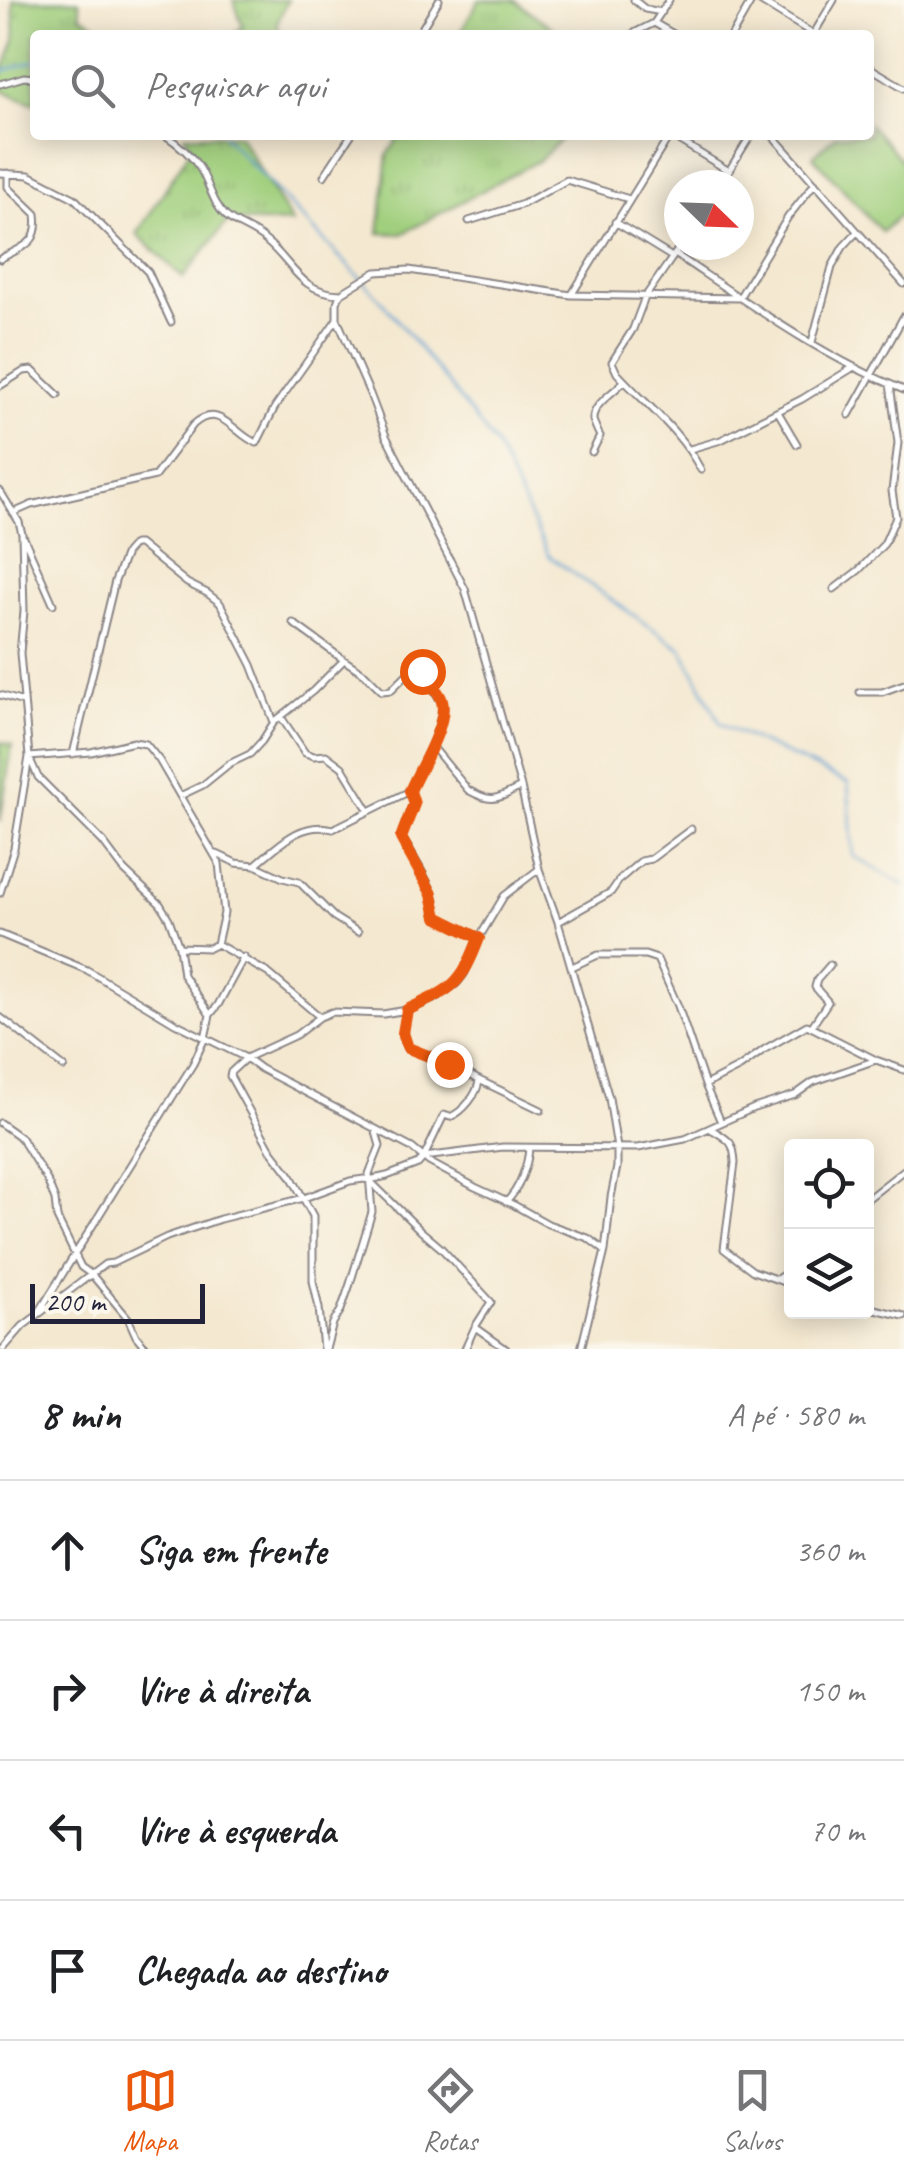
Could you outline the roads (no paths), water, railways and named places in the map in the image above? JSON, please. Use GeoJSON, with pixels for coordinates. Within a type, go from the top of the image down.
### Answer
{"type":"FeatureCollection","features":[{"type":"Feature","properties":{"kind":"street"},"geometry":{"type":"LineString","coordinates":[[421,30],[439,0]]}},
{"type":"Feature","properties":{"kind":"street"},"geometry":{"type":"LineString","coordinates":[[634,0],[645,8],[662,12]]}},
{"type":"Feature","properties":{"kind":"street"},"geometry":{"type":"LineString","coordinates":[[641,30],[654,23],[669,0]]}},
{"type":"Feature","properties":{"kind":"street"},"geometry":{"type":"LineString","coordinates":[[735,30],[755,0],[806,30]]}},
{"type":"Feature","properties":{"kind":"street"},"geometry":{"type":"LineString","coordinates":[[817,30],[834,0]]}},
{"type":"Feature","properties":{"kind":"street"},"geometry":{"type":"LineString","coordinates":[[654,23],[666,30]]}},
{"type":"Feature","properties":{"kind":"street"},"geometry":{"type":"LineString","coordinates":[[874,70],[904,88]]}},
{"type":"Feature","properties":{"kind":"street"},"geometry":{"type":"LineString","coordinates":[[0,84],[30,78]]}},
{"type":"Feature","properties":{"kind":"street"},"geometry":{"type":"LineString","coordinates":[[171,140],[198,164],[226,216],[266,241],[315,289],[340,294]]}},
{"type":"Feature","properties":{"kind":"street"},"geometry":{"type":"LineString","coordinates":[[324,176],[348,140]]}},
{"type":"Feature","properties":{"kind":"street"},"geometry":{"type":"LineString","coordinates":[[571,295],[667,140]]}},
{"type":"Feature","properties":{"kind":"street"},"geometry":{"type":"LineString","coordinates":[[678,140],[727,170]]}},
{"type":"Feature","properties":{"kind":"street"},"geometry":{"type":"LineString","coordinates":[[730,170],[748,140]]}},
{"type":"Feature","properties":{"kind":"street"},"geometry":{"type":"LineString","coordinates":[[776,140],[904,284]]}},
{"type":"Feature","properties":{"kind":"street"},"geometry":{"type":"LineString","coordinates":[[0,173],[29,175],[69,194],[92,214],[150,275],[171,322]]}},
{"type":"Feature","properties":{"kind":"street"},"geometry":{"type":"LineString","coordinates":[[0,260],[36,235],[36,214],[9,188],[8,173]]}},
{"type":"Feature","properties":{"kind":"street"},"geometry":{"type":"LineString","coordinates":[[469,221],[523,204],[566,180],[628,199]]}},
{"type":"Feature","properties":{"kind":"street"},"geometry":{"type":"LineString","coordinates":[[739,297],[788,216],[815,183]]}},
{"type":"Feature","properties":{"kind":"street"},"geometry":{"type":"LineString","coordinates":[[614,222],[664,250]]}},
{"type":"Feature","properties":{"kind":"street"},"geometry":{"type":"LineString","coordinates":[[812,342],[832,266],[857,232]]}},
{"type":"Feature","properties":{"kind":"street"},"geometry":{"type":"LineString","coordinates":[[671,260],[645,297],[633,329],[612,362],[616,373],[680,435],[701,470]]}},
{"type":"Feature","properties":{"kind":"street"},"geometry":{"type":"LineString","coordinates":[[680,260],[871,377],[904,390]]}},
{"type":"Feature","properties":{"kind":"street"},"geometry":{"type":"LineString","coordinates":[[580,1349],[605,1251],[618,1148],[609,1098],[539,868],[521,788],[465,589],[386,436],[337,319],[336,303],[340,294],[376,272],[409,270],[571,295],[739,297]]}},
{"type":"Feature","properties":{"kind":"street"},"geometry":{"type":"LineString","coordinates":[[849,416],[904,316]]}},
{"type":"Feature","properties":{"kind":"street"},"geometry":{"type":"LineString","coordinates":[[13,513],[46,501],[155,476],[193,426],[209,416],[230,423],[250,442],[257,443],[276,407],[337,319]]}},
{"type":"Feature","properties":{"kind":"street"},"geometry":{"type":"LineString","coordinates":[[690,448],[721,440],[778,412],[854,367]]}},
{"type":"Feature","properties":{"kind":"street"},"geometry":{"type":"LineString","coordinates":[[0,386],[32,370],[58,395]]}},
{"type":"Feature","properties":{"kind":"street"},"geometry":{"type":"LineString","coordinates":[[592,452],[600,436],[594,414],[624,381]]}},
{"type":"Feature","properties":{"kind":"street"},"geometry":{"type":"LineString","coordinates":[[834,589],[884,544],[896,517],[892,491],[898,443],[890,384]]}},
{"type":"Feature","properties":{"kind":"street"},"geometry":{"type":"LineString","coordinates":[[778,412],[797,444]]}},
{"type":"Feature","properties":{"kind":"street"},"geometry":{"type":"LineString","coordinates":[[0,491],[19,522],[53,604]]}},
{"type":"Feature","properties":{"kind":"street"},"geometry":{"type":"LineString","coordinates":[[896,517],[904,518]]}},
{"type":"Feature","properties":{"kind":"street"},"geometry":{"type":"LineString","coordinates":[[0,893],[14,848],[28,757],[20,653],[24,611],[19,522]]}},
{"type":"Feature","properties":{"kind":"street"},"geometry":{"type":"LineString","coordinates":[[74,754],[115,581],[126,553],[134,544],[220,604],[252,665],[274,722]]}},
{"type":"Feature","properties":{"kind":"street"},"geometry":{"type":"LineString","coordinates":[[254,866],[299,830],[320,825],[333,829],[410,791],[432,746],[443,704],[422,671],[414,667],[391,690],[382,691],[365,674],[293,623]]}},
{"type":"Feature","properties":{"kind":"street"},"geometry":{"type":"LineString","coordinates":[[180,796],[250,754],[274,722],[344,660]]}},
{"type":"Feature","properties":{"kind":"street"},"geometry":{"type":"LineString","coordinates":[[860,692],[882,692],[904,684]]}},
{"type":"Feature","properties":{"kind":"street"},"geometry":{"type":"LineString","coordinates":[[0,695],[23,702]]}},
{"type":"Feature","properties":{"kind":"street"},"geometry":{"type":"LineString","coordinates":[[281,717],[305,753],[326,755],[339,764],[370,811]]}},
{"type":"Feature","properties":{"kind":"street"},"geometry":{"type":"LineString","coordinates":[[28,757],[112,749],[134,742],[146,744],[173,781],[221,871],[224,904],[217,944]]}},
{"type":"Feature","properties":{"kind":"street"},"geometry":{"type":"LineString","coordinates":[[432,746],[468,790],[476,794],[490,800],[521,788]]}},
{"type":"Feature","properties":{"kind":"street"},"geometry":{"type":"LineString","coordinates":[[28,757],[38,777],[160,904],[179,947],[182,975],[210,1015]]}},
{"type":"Feature","properties":{"kind":"street"},"geometry":{"type":"LineString","coordinates":[[24,775],[38,777]]}},
{"type":"Feature","properties":{"kind":"street"},"geometry":{"type":"LineString","coordinates":[[410,791],[414,804],[401,838],[432,894],[434,912],[479,938]]}},
{"type":"Feature","properties":{"kind":"street"},"geometry":{"type":"LineString","coordinates":[[558,922],[611,892],[641,861],[652,860],[691,829]]}},
{"type":"Feature","properties":{"kind":"street"},"geometry":{"type":"LineString","coordinates":[[211,848],[227,860],[303,885],[334,917],[358,932]]}},
{"type":"Feature","properties":{"kind":"street"},"geometry":{"type":"LineString","coordinates":[[324,1349],[314,1286],[314,1220],[271,1150],[231,1072],[246,1058],[296,1035],[332,1012],[382,1014],[407,1010],[435,998],[464,974],[479,938],[504,896],[539,868]]}},
{"type":"Feature","properties":{"kind":"street"},"geometry":{"type":"LineString","coordinates":[[0,934],[87,970],[164,1016],[412,1148],[475,1188],[548,1224],[588,1238],[605,1251]]}},
{"type":"Feature","properties":{"kind":"street"},"geometry":{"type":"LineString","coordinates":[[179,947],[209,948],[217,944]]}},
{"type":"Feature","properties":{"kind":"street"},"geometry":{"type":"LineString","coordinates":[[217,944],[268,973],[320,1017]]}},
{"type":"Feature","properties":{"kind":"street"},"geometry":{"type":"LineString","coordinates":[[572,967],[598,955],[645,955],[657,959],[722,1122]]}},
{"type":"Feature","properties":{"kind":"street"},"geometry":{"type":"LineString","coordinates":[[38,1315],[172,1099],[205,1038],[210,1015],[244,957]]}},
{"type":"Feature","properties":{"kind":"street"},"geometry":{"type":"LineString","coordinates":[[811,1026],[828,1002],[815,987],[816,980],[830,965]]}},
{"type":"Feature","properties":{"kind":"street"},"geometry":{"type":"LineString","coordinates":[[407,1010],[403,1033],[408,1048],[541,1110]]}},
{"type":"Feature","properties":{"kind":"street"},"geometry":{"type":"LineString","coordinates":[[0,1016],[64,1067]]}},
{"type":"Feature","properties":{"kind":"street"},"geometry":{"type":"LineString","coordinates":[[705,1085],[803,1026],[811,1026],[904,1070]]}},
{"type":"Feature","properties":{"kind":"street"},"geometry":{"type":"LineString","coordinates":[[424,1157],[473,1149],[638,1148],[685,1139],[754,1108],[795,1095],[813,1082],[876,1060]]}},
{"type":"Feature","properties":{"kind":"street"},"geometry":{"type":"LineString","coordinates":[[2,1349],[38,1315],[105,1264],[220,1218],[304,1198],[350,1181],[370,1180],[423,1160],[444,1115],[455,1116],[478,1088],[479,1080]]}},
{"type":"Feature","properties":{"kind":"street"},"geometry":{"type":"LineString","coordinates":[[0,1123],[21,1138],[47,1180],[60,1224],[80,1267],[92,1275],[132,1323],[136,1336],[147,1349]]}},
{"type":"Feature","properties":{"kind":"street"},"geometry":{"type":"LineString","coordinates":[[711,1129],[732,1144],[734,1150],[724,1249],[752,1270],[784,1283]]}},
{"type":"Feature","properties":{"kind":"street"},"geometry":{"type":"LineString","coordinates":[[324,1349],[350,1284],[372,1212],[370,1172],[380,1146],[374,1130]]}},
{"type":"Feature","properties":{"kind":"street"},"geometry":{"type":"LineString","coordinates":[[506,1202],[525,1170],[529,1148]]}},
{"type":"Feature","properties":{"kind":"street"},"geometry":{"type":"LineString","coordinates":[[874,1194],[904,1170]]}},
{"type":"Feature","properties":{"kind":"street"},"geometry":{"type":"LineString","coordinates":[[370,1180],[491,1302],[465,1349]]}},
{"type":"Feature","properties":{"kind":"street"},"geometry":{"type":"LineString","coordinates":[[774,1280],[784,1275]]}},
{"type":"Feature","properties":{"kind":"street"},"geometry":{"type":"LineString","coordinates":[[874,1309],[904,1316]]}},
{"type":"Feature","properties":{"kind":"street"},"geometry":{"type":"LineString","coordinates":[[474,1327],[506,1349]]}},
{"type":"Feature","properties":{"kind":"waterway"},"geometry":{"type":"LineString","coordinates":[[0,72],[30,63]]}},
{"type":"Feature","properties":{"kind":"waterway"},"geometry":{"type":"LineString","coordinates":[[228,140],[380,299],[450,386],[496,446],[549,556],[682,649],[721,724],[848,783],[853,856],[904,885]]}}]}
